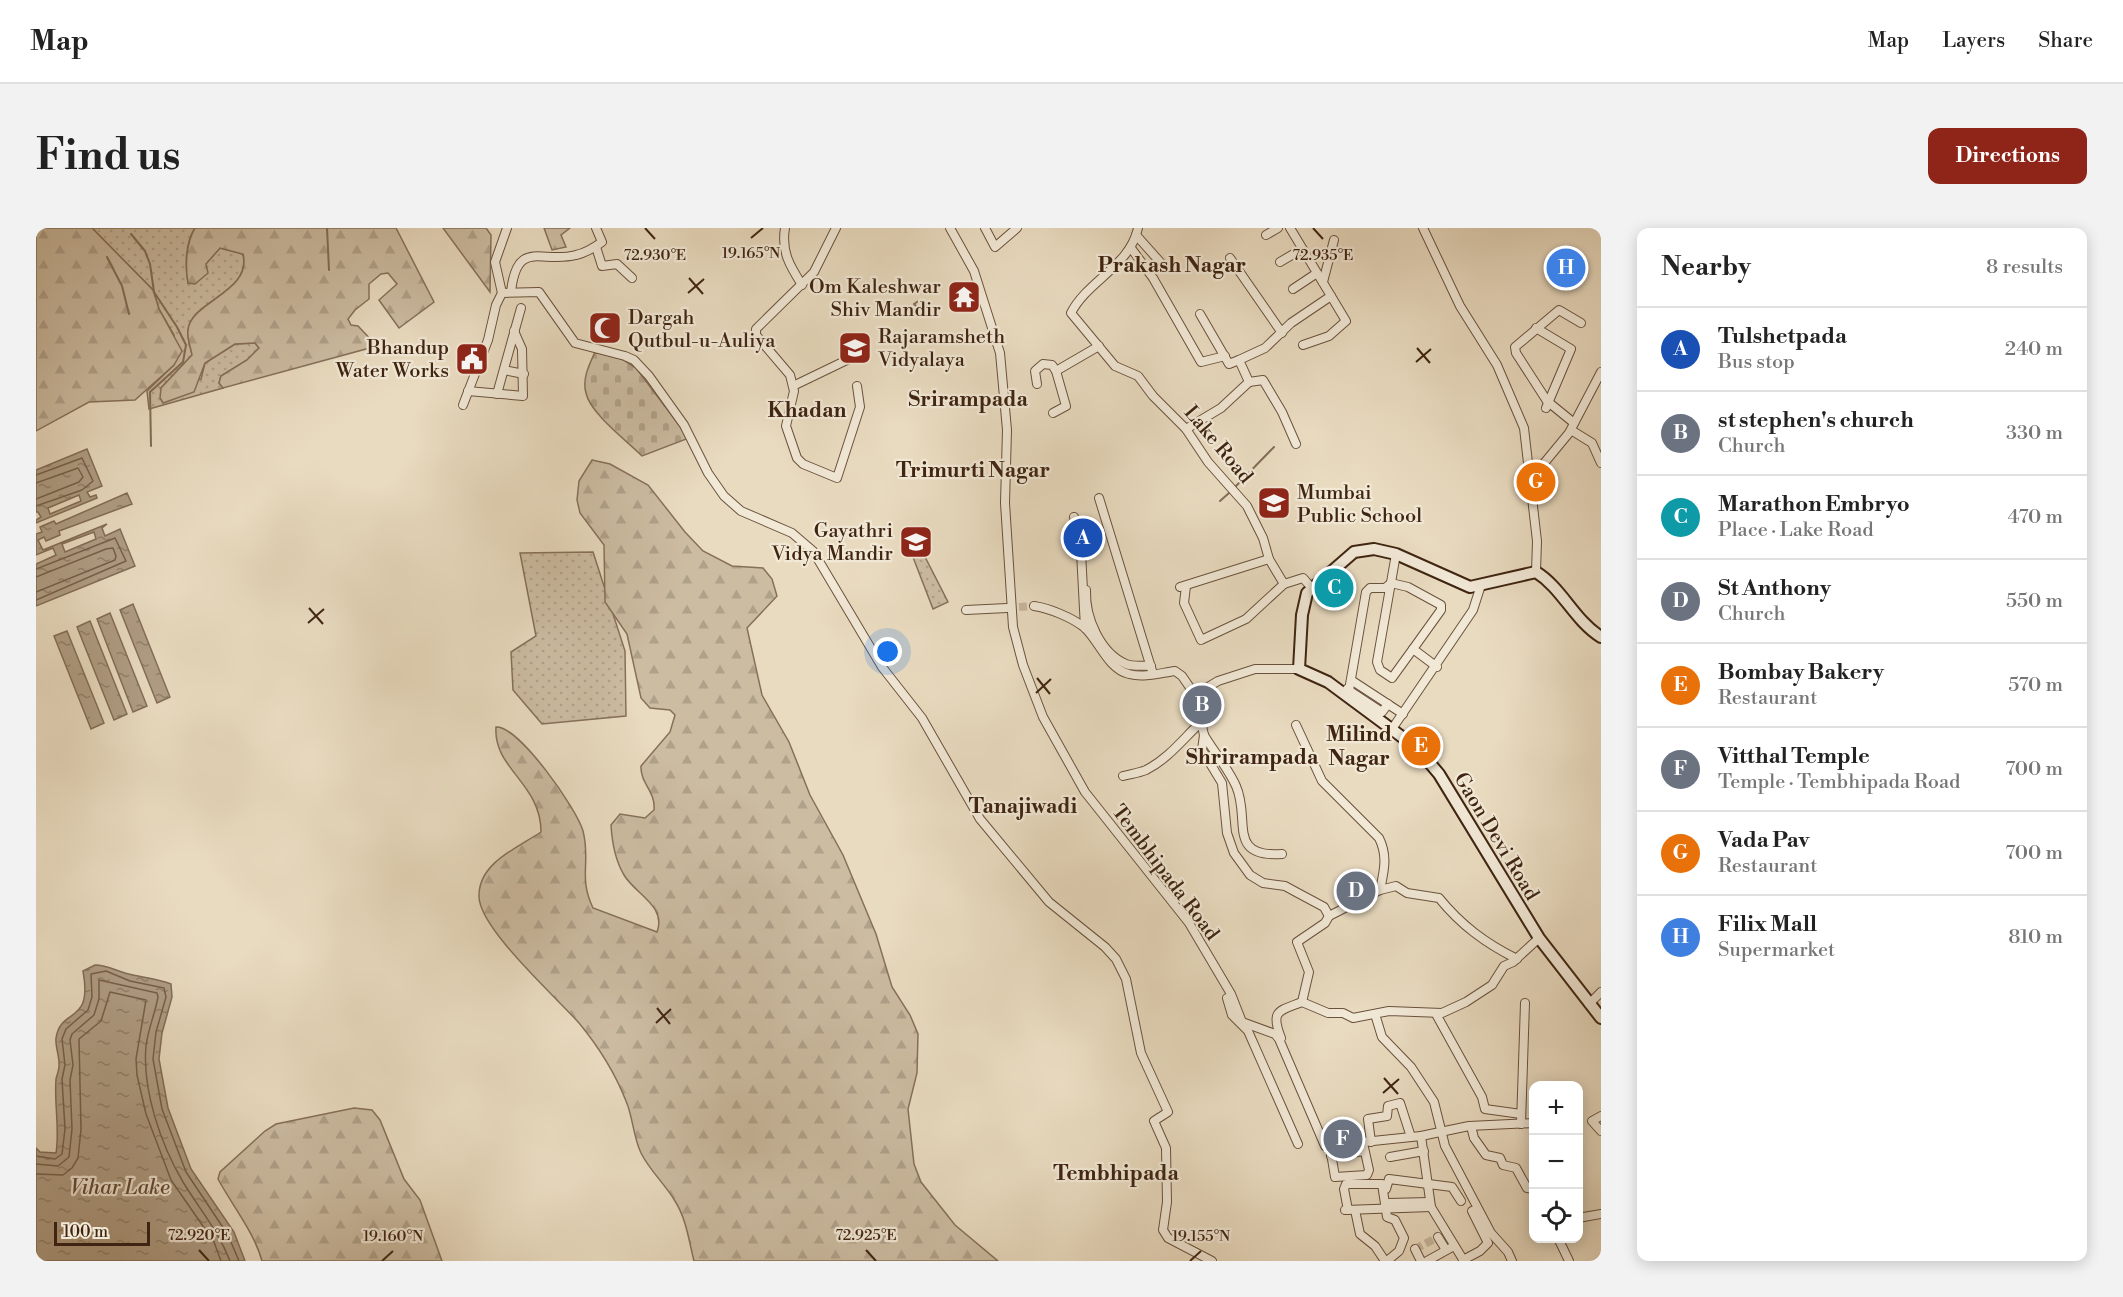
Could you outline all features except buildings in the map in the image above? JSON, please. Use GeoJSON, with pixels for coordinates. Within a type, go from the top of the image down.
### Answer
{"type":"FeatureCollection","features":[{"type":"Feature","properties":{"kind":"street"},"geometry":{"type":"LineString","coordinates":[[507,228],[495,262],[507,293]]}},
{"type":"Feature","properties":{"kind":"street"},"geometry":{"type":"LineString","coordinates":[[463,405],[488,340],[496,305],[507,293],[515,267],[530,255],[576,255],[596,247],[602,242],[596,228]]}},
{"type":"Feature","properties":{"kind":"street"},"geometry":{"type":"LineString","coordinates":[[785,228],[786,257],[790,270],[802,285]]}},
{"type":"Feature","properties":{"kind":"street"},"geometry":{"type":"LineString","coordinates":[[836,228],[814,272],[756,329],[756,335],[790,375],[793,386],[793,403],[786,426],[797,458],[803,464],[837,478],[860,407],[857,386]]}},
{"type":"Feature","properties":{"kind":"street"},"geometry":{"type":"LineString","coordinates":[[950,228],[974,271],[1000,353],[1007,430],[1005,503],[1013,627]]}},
{"type":"Feature","properties":{"kind":"street"},"geometry":{"type":"LineString","coordinates":[[985,228],[994,247],[1017,228]]}},
{"type":"Feature","properties":{"kind":"street"},"geometry":{"type":"LineString","coordinates":[[1266,235],[1278,228]]}},
{"type":"Feature","properties":{"kind":"street"},"geometry":{"type":"LineString","coordinates":[[1290,228],[1346,321],[1329,336],[1304,345]]}},
{"type":"Feature","properties":{"kind":"street"},"geometry":{"type":"LineString","coordinates":[[1424,228],[1460,306],[1497,365],[1524,428],[1537,541],[1536,572]]}},
{"type":"Feature","properties":{"kind":"street"},"geometry":{"type":"LineString","coordinates":[[1137,231],[1161,263]]}},
{"type":"Feature","properties":{"kind":"street","name":"Lake Road"},"geometry":{"type":"LineString","coordinates":[[1137,231],[1131,248],[1080,299],[1071,313],[1115,366],[1137,376],[1153,396],[1186,429],[1208,462],[1247,506],[1263,538],[1269,559],[1284,584]]}},
{"type":"Feature","properties":{"kind":"street"},"geometry":{"type":"LineString","coordinates":[[1323,282],[1334,240]]}},
{"type":"Feature","properties":{"kind":"street"},"geometry":{"type":"LineString","coordinates":[[596,247],[602,266],[617,264],[632,278]]}},
{"type":"Feature","properties":{"kind":"street"},"geometry":{"type":"LineString","coordinates":[[1131,248],[1153,278],[1201,362],[1225,356]]}},
{"type":"Feature","properties":{"kind":"street"},"geometry":{"type":"LineString","coordinates":[[1280,262],[1302,249]]}},
{"type":"Feature","properties":{"kind":"street"},"geometry":{"type":"LineString","coordinates":[[1230,258],[1282,333]]}},
{"type":"Feature","properties":{"kind":"street"},"geometry":{"type":"LineString","coordinates":[[1293,290],[1317,273]]}},
{"type":"Feature","properties":{"kind":"street"},"geometry":{"type":"LineString","coordinates":[[507,293],[539,292],[575,343],[634,360],[649,376],[679,417],[708,474],[724,496],[741,511],[792,533],[813,551],[882,667],[922,718],[980,819],[1049,902],[1106,947],[1116,959],[1126,978],[1141,1053],[1167,1112],[1154,1121],[1166,1148],[1167,1202],[1163,1230],[1168,1238],[1212,1261]]}},
{"type":"Feature","properties":{"kind":"street"},"geometry":{"type":"LineString","coordinates":[[1200,314],[1229,364],[1265,348],[1291,323],[1331,296]]}},
{"type":"Feature","properties":{"kind":"street"},"geometry":{"type":"LineString","coordinates":[[497,394],[521,308]]}},
{"type":"Feature","properties":{"kind":"street"},"geometry":{"type":"LineString","coordinates":[[1581,323],[1559,310],[1515,347],[1516,353],[1547,405],[1592,443],[1601,463]]}},
{"type":"Feature","properties":{"kind":"street"},"geometry":{"type":"LineString","coordinates":[[1536,328],[1571,349],[1547,405]]}},
{"type":"Feature","properties":{"kind":"street"},"geometry":{"type":"LineString","coordinates":[[468,391],[523,396],[522,349],[514,331]]}},
{"type":"Feature","properties":{"kind":"street"},"geometry":{"type":"LineString","coordinates":[[1056,371],[1099,346]]}},
{"type":"Feature","properties":{"kind":"street"},"geometry":{"type":"LineString","coordinates":[[793,386],[849,359]]}},
{"type":"Feature","properties":{"kind":"street"},"geometry":{"type":"LineString","coordinates":[[1239,360],[1249,382]]}},
{"type":"Feature","properties":{"kind":"street"},"geometry":{"type":"LineString","coordinates":[[1037,384],[1035,371],[1043,364],[1052,365],[1056,371],[1066,406],[1053,412]]}},
{"type":"Feature","properties":{"kind":"street"},"geometry":{"type":"LineString","coordinates":[[504,370],[524,374]]}},
{"type":"Feature","properties":{"kind":"street"},"geometry":{"type":"LineString","coordinates":[[1531,479],[1573,426],[1601,372]]}},
{"type":"Feature","properties":{"kind":"street"},"geometry":{"type":"LineString","coordinates":[[1186,429],[1221,408],[1249,382],[1263,380],[1282,412],[1296,444]]}},
{"type":"Feature","properties":{"kind":"street"},"geometry":{"type":"LineString","coordinates":[[1592,443],[1601,441]]}},
{"type":"Feature","properties":{"kind":"street"},"geometry":{"type":"LineString","coordinates":[[1099,498],[1152,670]]}},
{"type":"Feature","properties":{"kind":"street"},"geometry":{"type":"LineString","coordinates":[[1074,516],[1081,552],[1084,628]]}},
{"type":"Feature","properties":{"kind":"street"},"geometry":{"type":"LineString","coordinates":[[1299,669],[1302,615],[1307,592],[1354,552],[1383,546],[1470,587],[1536,572],[1543,577],[1572,612],[1601,637]]}},
{"type":"Feature","properties":{"kind":"street"},"geometry":{"type":"LineString","coordinates":[[1391,583],[1407,587],[1442,607],[1392,678],[1389,678],[1378,666],[1391,583],[1397,554]]}},
{"type":"Feature","properties":{"kind":"street"},"geometry":{"type":"LineString","coordinates":[[1269,559],[1183,586],[1184,603],[1201,640],[1246,618],[1284,584],[1303,578],[1311,587]]}},
{"type":"Feature","properties":{"kind":"street"},"geometry":{"type":"LineString","coordinates":[[1388,704],[1382,712],[1346,691],[1351,680],[1366,592],[1370,588],[1385,588],[1391,583]]}},
{"type":"Feature","properties":{"kind":"street"},"geometry":{"type":"LineString","coordinates":[[1392,729],[1437,667],[1473,610],[1481,585]]}},
{"type":"Feature","properties":{"kind":"street"},"geometry":{"type":"LineString","coordinates":[[1086,590],[1089,612],[1100,640],[1126,664],[1152,670],[1175,671],[1195,695],[1204,735],[1237,787],[1242,836],[1250,847],[1264,855],[1282,854]]}},
{"type":"Feature","properties":{"kind":"street"},"geometry":{"type":"LineString","coordinates":[[1034,606],[1052,611],[1084,628],[1101,651],[1126,674],[1144,676],[1152,670]]}},
{"type":"Feature","properties":{"kind":"street"},"geometry":{"type":"LineString","coordinates":[[966,610],[1005,608],[1013,627]]}},
{"type":"Feature","properties":{"kind":"street","name":"Tembhipada Road"},"geometry":{"type":"LineString","coordinates":[[1013,627],[1023,665],[1043,717],[1085,792],[1189,923],[1226,985],[1238,1018],[1279,1039],[1293,1067],[1322,1142],[1330,1151],[1335,1177],[1367,1175],[1369,1170],[1366,1145]]}},
{"type":"Feature","properties":{"kind":"street"},"geometry":{"type":"LineString","coordinates":[[1413,649],[1437,667]]}},
{"type":"Feature","properties":{"kind":"street","name":"Gaon Devi Road"},"geometry":{"type":"LineString","coordinates":[[1195,695],[1218,681],[1255,669],[1299,669],[1346,691],[1417,748],[1439,774],[1539,938],[1601,1018]]}},
{"type":"Feature","properties":{"kind":"street"},"geometry":{"type":"LineString","coordinates":[[1351,680],[1403,714]]}},
{"type":"Feature","properties":{"kind":"street"},"geometry":{"type":"LineString","coordinates":[[1123,776],[1144,771],[1156,763],[1178,747],[1201,722]]}},
{"type":"Feature","properties":{"kind":"street"},"geometry":{"type":"LineString","coordinates":[[1296,725],[1322,781],[1379,838],[1386,860],[1380,890]]}},
{"type":"Feature","properties":{"kind":"street"},"geometry":{"type":"LineString","coordinates":[[1204,735],[1202,750],[1224,789],[1227,833],[1234,853],[1250,875],[1263,883],[1285,886],[1323,908],[1329,916]]}},
{"type":"Feature","properties":{"kind":"street"},"geometry":{"type":"LineString","coordinates":[[1302,1002],[1310,972],[1298,942],[1325,923],[1329,916],[1380,890],[1396,886],[1407,892],[1439,898],[1463,925],[1492,946],[1516,959]]}},
{"type":"Feature","properties":{"kind":"street"},"geometry":{"type":"LineString","coordinates":[[1293,1067],[1275,1017],[1278,1012],[1302,1002],[1328,1013],[1343,1013],[1353,1018],[1410,1010],[1436,1014],[1466,1002],[1492,985],[1504,966],[1516,959],[1539,938]]}},
{"type":"Feature","properties":{"kind":"street"},"geometry":{"type":"LineString","coordinates":[[1226,985],[1232,1015],[1248,1031],[1298,1144]]}},
{"type":"Feature","properties":{"kind":"street"},"geometry":{"type":"LineString","coordinates":[[1589,1004],[1601,992]]}},
{"type":"Feature","properties":{"kind":"street"},"geometry":{"type":"LineString","coordinates":[[1521,1124],[1525,1003]]}},
{"type":"Feature","properties":{"kind":"street"},"geometry":{"type":"LineString","coordinates":[[1375,1014],[1382,1037],[1412,1067],[1434,1102],[1445,1146],[1491,1233],[1508,1252],[1512,1261]]}},
{"type":"Feature","properties":{"kind":"street"},"geometry":{"type":"LineString","coordinates":[[1436,1014],[1482,1097],[1485,1109],[1521,1114]]}},
{"type":"Feature","properties":{"kind":"street"},"geometry":{"type":"LineString","coordinates":[[1366,1145],[1368,1119],[1387,1116],[1388,1106],[1400,1103],[1411,1137]]}},
{"type":"Feature","properties":{"kind":"street"},"geometry":{"type":"LineString","coordinates":[[1601,1116],[1592,1121],[1601,1131]]}},
{"type":"Feature","properties":{"kind":"street"},"geometry":{"type":"LineString","coordinates":[[1330,1151],[1472,1126],[1529,1124]]}},
{"type":"Feature","properties":{"kind":"street"},"geometry":{"type":"LineString","coordinates":[[1472,1126],[1474,1138],[1486,1155],[1500,1158],[1503,1165],[1516,1168],[1529,1188]]}},
{"type":"Feature","properties":{"kind":"street"},"geometry":{"type":"LineString","coordinates":[[1421,1136],[1431,1205],[1446,1250]]}},
{"type":"Feature","properties":{"kind":"street"},"geometry":{"type":"LineString","coordinates":[[1390,1157],[1424,1151]]}},
{"type":"Feature","properties":{"kind":"street"},"geometry":{"type":"LineString","coordinates":[[1386,1208],[1387,1180],[1452,1187],[1462,1200]]}},
{"type":"Feature","properties":{"kind":"street"},"geometry":{"type":"LineString","coordinates":[[1377,1182],[1382,1184],[1388,1218],[1395,1220],[1404,1242],[1399,1251],[1386,1261],[1375,1246],[1359,1234],[1351,1211],[1344,1186],[1377,1182]]}},
{"type":"Feature","properties":{"kind":"street"},"geometry":{"type":"LineString","coordinates":[[1351,1211],[1431,1205]]}},
{"type":"Feature","properties":{"kind":"street"},"geometry":{"type":"LineString","coordinates":[[1440,1236],[1454,1246],[1463,1261],[1480,1251],[1488,1243],[1472,1211]]}},
{"type":"Feature","properties":{"kind":"street"},"geometry":{"type":"LineString","coordinates":[[1583,1217],[1601,1214]]}},
{"type":"Feature","properties":{"kind":"street"},"geometry":{"type":"LineString","coordinates":[[1560,1243],[1569,1261]]}},
{"type":"Feature","properties":{"kind":"street"},"geometry":{"type":"LineString","coordinates":[[1427,1261],[1454,1246]]}},
{"type":"Feature","properties":{"kind":"street"},"geometry":{"type":"LineString","coordinates":[[1415,1249],[1421,1261]]}},
{"type":"Feature","properties":{"kind":"green space"},"geometry":{"type":"Polygon","coordinates":[[[36,228],[92,228],[153,290],[159,309],[182,351],[174,365],[135,400],[89,402],[36,431],[36,228]]]}},
{"type":"Feature","properties":{"kind":"green space"},"geometry":{"type":"Polygon","coordinates":[[[92,228],[195,228],[189,241],[187,255],[188,283],[220,248],[243,254],[243,267],[238,278],[230,288],[198,312],[191,321],[188,334],[192,355],[161,388],[201,379],[205,363],[235,344],[255,343],[259,348],[247,360],[221,376],[219,383],[223,388],[149,409],[147,391],[174,365],[174,335],[159,309],[153,290],[92,228]]]}},
{"type":"Feature","properties":{"kind":"green space"},"geometry":{"type":"Polygon","coordinates":[[[195,228],[396,228],[434,302],[399,328],[379,300],[397,284],[388,273],[381,274],[369,284],[369,299],[348,319],[351,325],[358,326],[377,346],[223,388],[219,383],[221,376],[247,360],[259,348],[255,343],[235,344],[205,363],[194,392],[163,403],[160,398],[161,388],[192,355],[188,334],[191,321],[198,312],[239,278],[244,267],[243,254],[220,248],[206,264],[208,273],[195,284],[188,283],[187,255],[195,228]]]}},
{"type":"Feature","properties":{"kind":"green space"},"geometry":{"type":"Polygon","coordinates":[[[443,228],[486,228],[491,235],[490,292],[443,228]]]}},
{"type":"Feature","properties":{"kind":"green space"},"geometry":{"type":"Polygon","coordinates":[[[544,228],[570,228],[561,235],[566,247],[552,250],[544,228]]]}},
{"type":"Feature","properties":{"kind":"green space"},"geometry":{"type":"Polygon","coordinates":[[[595,352],[622,359],[636,368],[689,438],[642,456],[619,435],[594,409],[586,393],[588,367],[595,352]]]}},
{"type":"Feature","properties":{"kind":"green space"},"geometry":{"type":"Polygon","coordinates":[[[592,460],[610,464],[648,485],[703,551],[732,566],[763,568],[772,579],[777,596],[747,628],[762,695],[789,742],[810,795],[843,855],[876,934],[892,987],[910,1015],[918,1034],[917,1073],[908,1109],[914,1164],[921,1182],[955,1225],[998,1261],[694,1261],[679,1208],[641,1153],[626,1101],[606,1060],[579,1023],[505,944],[483,911],[479,897],[480,885],[485,875],[501,858],[541,832],[534,801],[502,754],[497,742],[496,727],[506,730],[532,754],[570,805],[583,831],[586,852],[586,887],[593,908],[657,932],[658,915],[629,882],[618,863],[611,825],[620,814],[645,818],[654,810],[653,798],[643,778],[641,766],[670,732],[675,715],[670,710],[650,708],[641,698],[627,634],[605,602],[604,545],[580,513],[577,500],[579,481],[592,460]]]}},
{"type":"Feature","properties":{"kind":"green space"},"geometry":{"type":"Polygon","coordinates":[[[921,549],[948,602],[933,609],[911,552],[921,549]]]}},
{"type":"Feature","properties":{"kind":"green space"},"geometry":{"type":"Polygon","coordinates":[[[593,552],[625,651],[626,716],[542,724],[513,690],[511,652],[536,636],[520,553],[593,552]]]}},
{"type":"Feature","properties":{"kind":"green space"},"geometry":{"type":"Polygon","coordinates":[[[354,1108],[372,1110],[380,1120],[404,1179],[420,1200],[442,1261],[262,1261],[249,1230],[218,1179],[220,1172],[265,1131],[276,1124],[354,1108]]]}},
{"type":"Feature","properties":{"kind":"water"},"geometry":{"type":"Polygon","coordinates":[[[87,449],[102,486],[87,492],[90,497],[96,495],[97,498],[36,523],[36,520],[41,517],[36,512],[36,470],[87,449]],[[79,495],[48,508],[50,514],[81,501],[79,495]]]}},
{"type":"Feature","properties":{"kind":"water"},"geometry":{"type":"Polygon","coordinates":[[[127,493],[132,504],[59,531],[60,535],[46,541],[44,537],[38,540],[43,550],[107,524],[102,528],[105,536],[120,529],[135,566],[36,606],[36,564],[56,555],[53,548],[36,555],[36,534],[42,532],[40,527],[54,521],[56,524],[127,493]],[[94,532],[62,544],[65,552],[96,539],[94,532]]]}},
{"type":"Feature","properties":{"kind":"water"},"geometry":{"type":"Polygon","coordinates":[[[133,604],[170,697],[157,703],[120,610],[133,604]]]}},
{"type":"Feature","properties":{"kind":"water"},"geometry":{"type":"Polygon","coordinates":[[[110,613],[147,706],[133,712],[97,619],[110,613]]]}},
{"type":"Feature","properties":{"kind":"water"},"geometry":{"type":"Polygon","coordinates":[[[90,621],[127,714],[114,720],[77,627],[90,621]]]}},
{"type":"Feature","properties":{"kind":"water"},"geometry":{"type":"Polygon","coordinates":[[[67,631],[104,723],[91,729],[54,636],[67,631]]]}},
{"type":"Feature","properties":{"kind":"water","name":"Vihar Lake"},"geometry":{"type":"Polygon","coordinates":[[[95,965],[171,984],[172,997],[162,1033],[159,1059],[168,1108],[191,1169],[234,1232],[245,1261],[36,1261],[36,1148],[40,1152],[56,1153],[57,1144],[56,1079],[59,1063],[56,1038],[59,1028],[80,1008],[84,1000],[83,971],[95,965]]]}},
{"type":"Feature","properties":{"kind":"waterway"},"geometry":{"type":"LineString","coordinates":[[327,228],[329,270]]}},
{"type":"Feature","properties":{"kind":"waterway"},"geometry":{"type":"LineString","coordinates":[[131,234],[145,251],[150,264],[154,292],[186,345],[183,362],[150,392],[151,446]]}},
{"type":"Feature","properties":{"kind":"waterway"},"geometry":{"type":"LineString","coordinates":[[107,257],[122,286],[129,314]]}},
{"type":"Feature","properties":{"kind":"waterway"},"geometry":{"type":"LineString","coordinates":[[919,313],[921,311],[914,304],[920,300]]}},
{"type":"Feature","properties":{"kind":"waterway"},"geometry":{"type":"LineString","coordinates":[[1236,486],[1274,447]]}},
{"type":"Feature","properties":{"kind":"waterway"},"geometry":{"type":"LineString","coordinates":[[1220,501],[1229,493]]}},
{"type":"Feature","properties":{"kind":"tunnel"},"geometry":{"type":"LineString","coordinates":[[1007,608],[1034,606]]}},
{"type":"Feature","properties":{"kind":"tunnel"},"geometry":{"type":"LineString","coordinates":[[1415,1249],[1436,1238]]}},
{"type":"Feature","properties":{"kind":"place","name":"Filix Mall"},"geometry":{"type":"Point","coordinates":[1566,268]}},
{"type":"Feature","properties":{"kind":"place","name":"Om Kaleshwar Shiv Mandir"},"geometry":{"type":"Point","coordinates":[964,297]}},
{"type":"Feature","properties":{"kind":"place","name":"Dargah Qutbul-u-Auliya"},"geometry":{"type":"Point","coordinates":[605,328]}},
{"type":"Feature","properties":{"kind":"place","name":"Rajaramsheth Vidyalaya"},"geometry":{"type":"Point","coordinates":[855,348]}},
{"type":"Feature","properties":{"kind":"place","name":"Bhandup Water Works"},"geometry":{"type":"Point","coordinates":[472,359]}},
{"type":"Feature","properties":{"kind":"place","name":"Vada Pav"},"geometry":{"type":"Point","coordinates":[1536,482]}},
{"type":"Feature","properties":{"kind":"place","name":"Mumbai Public School"},"geometry":{"type":"Point","coordinates":[1274,503]}},
{"type":"Feature","properties":{"kind":"place","name":"Tulshetpada"},"geometry":{"type":"Point","coordinates":[1083,538]}},
{"type":"Feature","properties":{"kind":"place","name":"Gayathri Vidya Mandir"},"geometry":{"type":"Point","coordinates":[916,542]}},
{"type":"Feature","properties":{"kind":"place","name":"Marathon Embryo"},"geometry":{"type":"Point","coordinates":[1334,588]}},
{"type":"Feature","properties":{"kind":"place","name":"st stephen's church"},"geometry":{"type":"Point","coordinates":[1202,705]}},
{"type":"Feature","properties":{"kind":"place","name":"Bombay Bakery"},"geometry":{"type":"Point","coordinates":[1421,746]}},
{"type":"Feature","properties":{"kind":"place","name":"St Anthony"},"geometry":{"type":"Point","coordinates":[1356,891]}},
{"type":"Feature","properties":{"kind":"place","name":"Vitthal Temple"},"geometry":{"type":"Point","coordinates":[1343,1139]}},
{"type":"Feature","properties":{"kind":"district","name":"Prakash Nagar"},"geometry":{"type":"Point","coordinates":[1172,265]}},
{"type":"Feature","properties":{"kind":"district","name":"Srirampada"},"geometry":{"type":"Point","coordinates":[968,399]}},
{"type":"Feature","properties":{"kind":"district","name":"Khadan"},"geometry":{"type":"Point","coordinates":[807,410]}},
{"type":"Feature","properties":{"kind":"district","name":"Trimurti Nagar"},"geometry":{"type":"Point","coordinates":[973,470]}},
{"type":"Feature","properties":{"kind":"district","name":"Milind Nagar"},"geometry":{"type":"Point","coordinates":[1359,746]}},
{"type":"Feature","properties":{"kind":"district","name":"Shrirampada"},"geometry":{"type":"Point","coordinates":[1252,757]}},
{"type":"Feature","properties":{"kind":"district","name":"Tanajiwadi"},"geometry":{"type":"Point","coordinates":[1023,806]}},
{"type":"Feature","properties":{"kind":"district","name":"Tembhipada"},"geometry":{"type":"Point","coordinates":[1116,1173]}}]}
